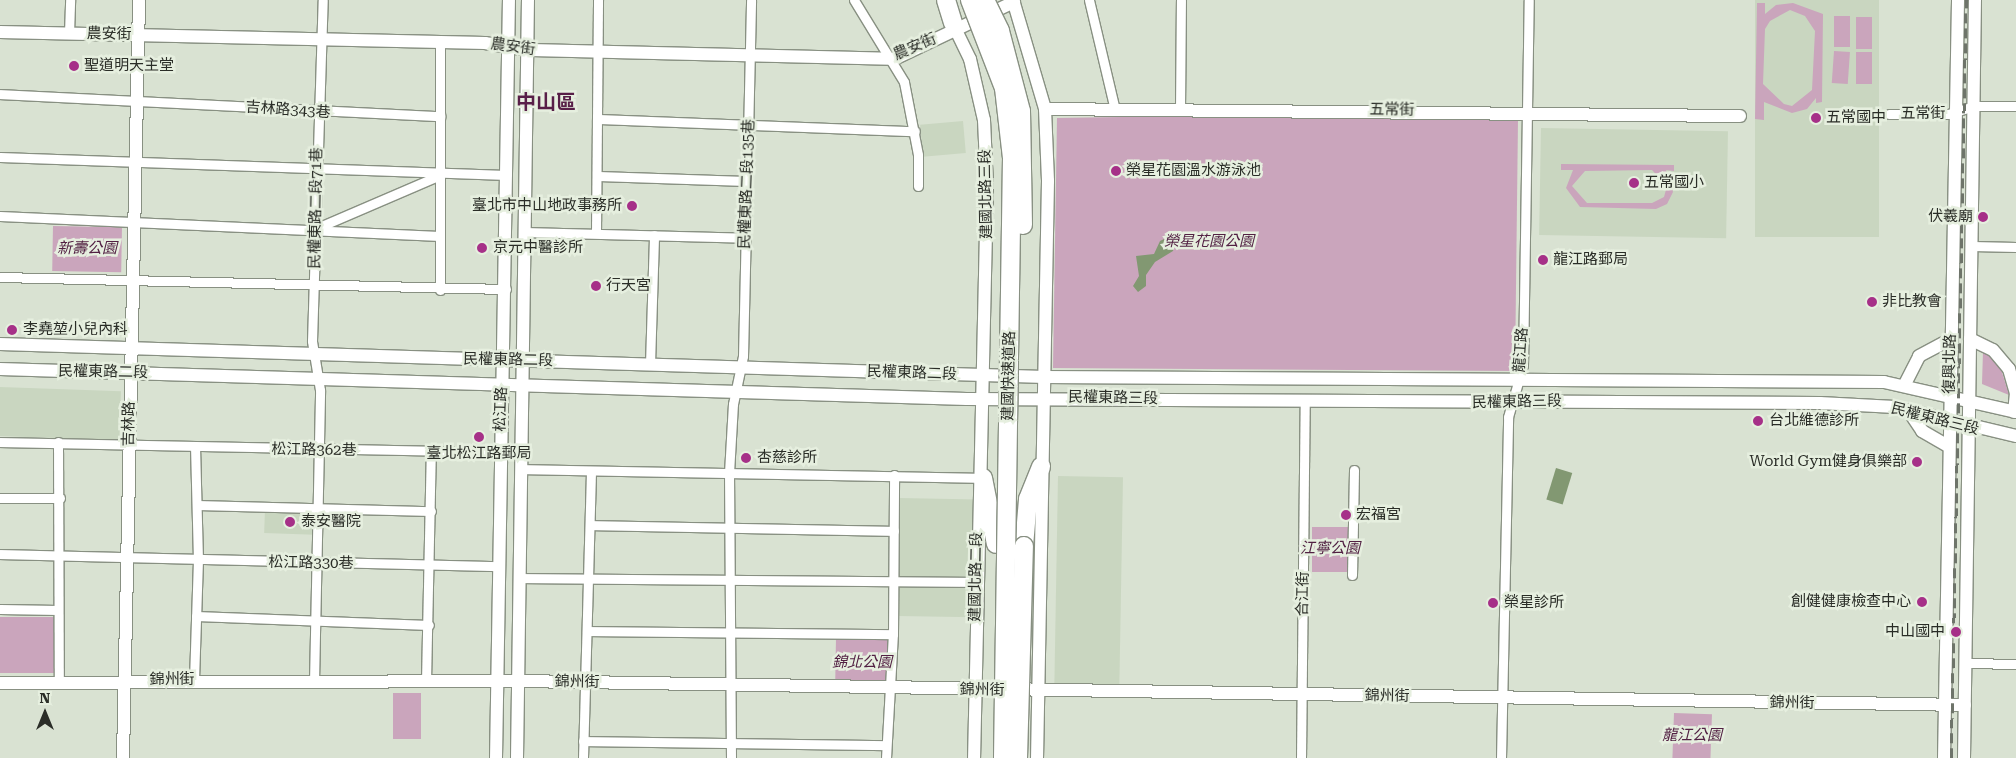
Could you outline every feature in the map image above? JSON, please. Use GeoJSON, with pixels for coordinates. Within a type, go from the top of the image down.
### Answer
{"type":"FeatureCollection","features":[{"type":"Feature","properties":{"kind":"highway"},"geometry":{"type":"LineString","coordinates":[[946,0],[954,26]]}},
{"type":"Feature","properties":{"kind":"highway","name":"建國快速道路"},"geometry":{"type":"LineString","coordinates":[[970,0],[1004,88],[1012,158],[1003,758]]}},
{"type":"Feature","properties":{"kind":"highway","name":"建國快速道路"},"geometry":{"type":"LineString","coordinates":[[985,0],[1011,67],[1025,154],[1010,758]]}},
{"type":"Feature","properties":{"kind":"highway"},"geometry":{"type":"LineString","coordinates":[[1018,758],[1024,546],[1028,499],[1041,467]]}},
{"type":"Feature","properties":{"kind":"highway"},"geometry":{"type":"LineString","coordinates":[[983,478],[996,544],[992,758]]}},
{"type":"Feature","properties":{"kind":"main road","name":"吉林路"},"geometry":{"type":"LineString","coordinates":[[123,758],[129,350],[139,0]]}},
{"type":"Feature","properties":{"kind":"main road","name":"松江路"},"geometry":{"type":"LineString","coordinates":[[496,758],[496,566],[502,382],[505,361],[509,0]]}},
{"type":"Feature","properties":{"kind":"main road","name":"松江路"},"geometry":{"type":"LineString","coordinates":[[517,758],[528,0]]}},
{"type":"Feature","properties":{"kind":"main road","name":"建國北路三段"},"geometry":{"type":"LineString","coordinates":[[940,0],[970,59],[984,120],[984,397]]}},
{"type":"Feature","properties":{"kind":"main road","name":"復興北路"},"geometry":{"type":"LineString","coordinates":[[1944,758],[1948,446],[1958,0]]}},
{"type":"Feature","properties":{"kind":"main road","name":"復興北路"},"geometry":{"type":"LineString","coordinates":[[1964,758],[1971,429],[1970,339],[1975,0]]}},
{"type":"Feature","properties":{"kind":"main road","name":"農安街"},"geometry":{"type":"LineString","coordinates":[[0,32],[508,44],[527,50],[894,59],[954,26],[1013,1]]}},
{"type":"Feature","properties":{"kind":"main road"},"geometry":{"type":"LineString","coordinates":[[1013,1],[1045,109],[1044,377],[1037,758]]}},
{"type":"Feature","properties":{"kind":"main road","name":"五常街"},"geometry":{"type":"LineString","coordinates":[[1045,109],[1529,112],[1740,116]]}},
{"type":"Feature","properties":{"kind":"main road"},"geometry":{"type":"LineString","coordinates":[[1905,384],[1919,356],[1951,339]]}},
{"type":"Feature","properties":{"kind":"main road"},"geometry":{"type":"LineString","coordinates":[[1970,339],[1993,350],[2009,369],[2016,393],[2015,412]]}},
{"type":"Feature","properties":{"kind":"main road","name":"民權東路二段"},"geometry":{"type":"LineString","coordinates":[[0,344],[314,356],[650,364],[1015,376]]}},
{"type":"Feature","properties":{"kind":"main road","name":"民權東路二段"},"geometry":{"type":"LineString","coordinates":[[0,369],[1015,397]]}},
{"type":"Feature","properties":{"kind":"main road","name":"民權東路三段"},"geometry":{"type":"LineString","coordinates":[[1015,376],[1519,379],[1905,384],[1970,403],[2015,412]]}},
{"type":"Feature","properties":{"kind":"main road","name":"建國北路二段"},"geometry":{"type":"LineString","coordinates":[[974,758],[976,582],[983,478],[984,397]]}},
{"type":"Feature","properties":{"kind":"main road","name":"民權東路三段"},"geometry":{"type":"LineString","coordinates":[[1015,397],[1820,403],[1908,410],[1971,429],[2016,436]]}},
{"type":"Feature","properties":{"kind":"main road"},"geometry":{"type":"LineString","coordinates":[[1908,410],[1922,431],[1948,446]]}},
{"type":"Feature","properties":{"kind":"main road","name":"錦州街"},"geometry":{"type":"LineString","coordinates":[[0,683],[58,684],[125,680],[497,683],[518,681],[891,689],[1965,705]]}},
{"type":"Feature","properties":{"kind":"street"},"geometry":{"type":"LineString","coordinates":[[69,34],[70,0]]}},
{"type":"Feature","properties":{"kind":"street","name":"民權東路二段71巷"},"geometry":{"type":"LineString","coordinates":[[314,682],[319,508],[318,377],[314,356],[314,287],[318,169],[317,113],[323,0]]}},
{"type":"Feature","properties":{"kind":"street"},"geometry":{"type":"LineString","coordinates":[[596,233],[598,176],[596,119],[598,0]]}},
{"type":"Feature","properties":{"kind":"street","name":"民權東路二段135巷"},"geometry":{"type":"LineString","coordinates":[[731,758],[731,686],[726,632],[727,528],[729,473],[736,390],[741,368],[751,56],[751,0]]}},
{"type":"Feature","properties":{"kind":"street"},"geometry":{"type":"LineString","coordinates":[[854,0],[894,59],[904,82],[915,132],[918,186]]}},
{"type":"Feature","properties":{"kind":"street"},"geometry":{"type":"LineString","coordinates":[[1089,0],[1115,110]]}},
{"type":"Feature","properties":{"kind":"street"},"geometry":{"type":"LineString","coordinates":[[1180,110],[1181,0]]}},
{"type":"Feature","properties":{"kind":"street","name":"龍江路"},"geometry":{"type":"LineString","coordinates":[[1501,758],[1508,417],[1519,379],[1529,112],[1529,0]]}},
{"type":"Feature","properties":{"kind":"street"},"geometry":{"type":"LineString","coordinates":[[440,42],[440,290]]}},
{"type":"Feature","properties":{"kind":"street","name":"吉林路343巷"},"geometry":{"type":"LineString","coordinates":[[0,94],[136,98],[317,113],[440,116]]}},
{"type":"Feature","properties":{"kind":"street","name":"五常街"},"geometry":{"type":"LineString","coordinates":[[1889,114],[1956,113],[1974,106],[2016,106]]}},
{"type":"Feature","properties":{"kind":"street"},"geometry":{"type":"LineString","coordinates":[[596,119],[915,132]]}},
{"type":"Feature","properties":{"kind":"street"},"geometry":{"type":"LineString","coordinates":[[0,157],[135,160],[440,175],[507,175]]}},
{"type":"Feature","properties":{"kind":"street"},"geometry":{"type":"LineString","coordinates":[[316,228],[440,175]]}},
{"type":"Feature","properties":{"kind":"street"},"geometry":{"type":"LineString","coordinates":[[598,176],[746,181]]}},
{"type":"Feature","properties":{"kind":"street"},"geometry":{"type":"LineString","coordinates":[[0,216],[133,219],[440,236]]}},
{"type":"Feature","properties":{"kind":"street"},"geometry":{"type":"LineString","coordinates":[[524,232],[746,238]]}},
{"type":"Feature","properties":{"kind":"street"},"geometry":{"type":"LineString","coordinates":[[650,364],[654,235]]}},
{"type":"Feature","properties":{"kind":"street"},"geometry":{"type":"LineString","coordinates":[[1972,246],[2016,247]]}},
{"type":"Feature","properties":{"kind":"street"},"geometry":{"type":"LineString","coordinates":[[0,277],[440,290],[506,289]]}},
{"type":"Feature","properties":{"kind":"street","name":"合江街"},"geometry":{"type":"LineString","coordinates":[[1301,758],[1305,400]]}},
{"type":"Feature","properties":{"kind":"street","name":"松江路362巷"},"geometry":{"type":"LineString","coordinates":[[0,442],[58,442],[129,447],[500,452]]}},
{"type":"Feature","properties":{"kind":"street"},"geometry":{"type":"LineString","coordinates":[[58,442],[60,498],[58,684]]}},
{"type":"Feature","properties":{"kind":"street"},"geometry":{"type":"LineString","coordinates":[[194,680],[198,560],[195,448]]}},
{"type":"Feature","properties":{"kind":"street"},"geometry":{"type":"LineString","coordinates":[[426,682],[429,624],[427,564],[431,511],[431,452]]}},
{"type":"Feature","properties":{"kind":"street"},"geometry":{"type":"LineString","coordinates":[[521,469],[591,472],[894,475],[983,478]]}},
{"type":"Feature","properties":{"kind":"street"},"geometry":{"type":"LineString","coordinates":[[1352,575],[1354,470]]}},
{"type":"Feature","properties":{"kind":"street"},"geometry":{"type":"LineString","coordinates":[[583,758],[591,472]]}},
{"type":"Feature","properties":{"kind":"street"},"geometry":{"type":"LineString","coordinates":[[886,758],[893,634],[894,475]]}},
{"type":"Feature","properties":{"kind":"street"},"geometry":{"type":"LineString","coordinates":[[0,498],[60,498]]}},
{"type":"Feature","properties":{"kind":"street"},"geometry":{"type":"LineString","coordinates":[[197,505],[431,511]]}},
{"type":"Feature","properties":{"kind":"street"},"geometry":{"type":"LineString","coordinates":[[590,525],[894,531]]}},
{"type":"Feature","properties":{"kind":"street","name":"松江路330巷"},"geometry":{"type":"LineString","coordinates":[[0,554],[496,566]]}},
{"type":"Feature","properties":{"kind":"street"},"geometry":{"type":"LineString","coordinates":[[519,578],[976,582]]}},
{"type":"Feature","properties":{"kind":"street"},"geometry":{"type":"LineString","coordinates":[[0,609],[58,610]]}},
{"type":"Feature","properties":{"kind":"street"},"geometry":{"type":"LineString","coordinates":[[196,616],[429,624]]}},
{"type":"Feature","properties":{"kind":"street"},"geometry":{"type":"LineString","coordinates":[[588,631],[893,634]]}},
{"type":"Feature","properties":{"kind":"street"},"geometry":{"type":"LineString","coordinates":[[1966,663],[2016,664]]}},
{"type":"Feature","properties":{"kind":"street"},"geometry":{"type":"LineString","coordinates":[[583,742],[886,746]]}},
{"type":"Feature","properties":{"kind":"shaded area","name":"五常國中"},"geometry":{"type":"Polygon","coordinates":[[[1755,0],[1879,0],[1879,237],[1755,237],[1755,0]]]}},
{"type":"Feature","properties":{"kind":"shaded area"},"geometry":{"type":"Polygon","coordinates":[[[963,121],[966,153],[923,157],[920,125],[963,121]]]}},
{"type":"Feature","properties":{"kind":"shaded area","name":"五常國小"},"geometry":{"type":"Polygon","coordinates":[[[1541,128],[1728,131],[1726,238],[1539,235],[1541,128]]]}},
{"type":"Feature","properties":{"kind":"shaded area"},"geometry":{"type":"Polygon","coordinates":[[[1168,237],[1175,245],[1173,251],[1155,262],[1146,275],[1146,286],[1138,292],[1133,286],[1139,276],[1136,256],[1154,254],[1160,241],[1168,237]]]}},
{"type":"Feature","properties":{"kind":"shaded area"},"geometry":{"type":"Polygon","coordinates":[[[0,387],[121,391],[119,440],[0,436],[0,387]]]}},
{"type":"Feature","properties":{"kind":"shaded area"},"geometry":{"type":"Polygon","coordinates":[[[1556,468],[1572,473],[1563,505],[1546,500],[1556,468]]]}},
{"type":"Feature","properties":{"kind":"shaded area"},"geometry":{"type":"Polygon","coordinates":[[[1058,476],[1123,477],[1119,688],[1054,687],[1058,476]]]}},
{"type":"Feature","properties":{"kind":"shaded area"},"geometry":{"type":"Polygon","coordinates":[[[899,498],[978,499],[976,617],[897,616],[899,498]]]}},
{"type":"Feature","properties":{"kind":"shaded area","name":"泰安醫院"},"geometry":{"type":"Polygon","coordinates":[[[265,509],[315,511],[314,535],[264,533],[265,509]]]}},
{"type":"Feature","properties":{"kind":"green space"},"geometry":{"type":"Polygon","coordinates":[[[1757,3],[1765,3],[1765,14],[1776,5],[1793,3],[1823,14],[1822,102],[1816,103],[1816,98],[1807,109],[1792,113],[1764,102],[1764,120],[1755,119],[1757,3]],[[1790,10],[1770,21],[1765,29],[1763,84],[1784,104],[1792,106],[1812,90],[1815,31],[1805,16],[1790,10]]]}},
{"type":"Feature","properties":{"kind":"green space"},"geometry":{"type":"Polygon","coordinates":[[[1834,16],[1850,16],[1850,47],[1834,47],[1834,16]]]}},
{"type":"Feature","properties":{"kind":"green space"},"geometry":{"type":"Polygon","coordinates":[[[1856,17],[1872,17],[1872,49],[1856,49],[1856,17]]]}},
{"type":"Feature","properties":{"kind":"green space"},"geometry":{"type":"Polygon","coordinates":[[[1834,51],[1850,52],[1848,84],[1832,83],[1834,51]]]}},
{"type":"Feature","properties":{"kind":"green space"},"geometry":{"type":"Polygon","coordinates":[[[1856,52],[1872,52],[1872,84],[1856,84],[1856,52]]]}},
{"type":"Feature","properties":{"kind":"green space","name":"榮星花園公園"},"geometry":{"type":"Polygon","coordinates":[[[1182,116],[1518,120],[1515,371],[1053,368],[1057,118],[1182,116]]]}},
{"type":"Feature","properties":{"kind":"green space"},"geometry":{"type":"Polygon","coordinates":[[[1561,164],[1674,165],[1674,171],[1666,170],[1673,192],[1667,204],[1656,209],[1580,207],[1566,188],[1573,170],[1561,170],[1561,164]],[[1652,170],[1585,171],[1572,186],[1587,203],[1652,203],[1664,197],[1667,186],[1652,170]]]}},
{"type":"Feature","properties":{"kind":"green space","name":"新壽公園"},"geometry":{"type":"Polygon","coordinates":[[[53,226],[122,227],[121,272],[52,271],[53,226]]]}},
{"type":"Feature","properties":{"kind":"green space"},"geometry":{"type":"Polygon","coordinates":[[[1983,351],[1998,359],[2009,395],[1982,384],[1983,351]]]}},
{"type":"Feature","properties":{"kind":"green space","name":"江寧公園"},"geometry":{"type":"Polygon","coordinates":[[[1312,527],[1350,527],[1350,572],[1312,572],[1312,527]]]}},
{"type":"Feature","properties":{"kind":"green space"},"geometry":{"type":"Polygon","coordinates":[[[0,617],[58,617],[58,673],[0,673],[0,617]]]}},
{"type":"Feature","properties":{"kind":"green space","name":"錦北公園"},"geometry":{"type":"Polygon","coordinates":[[[836,638],[889,639],[888,688],[835,687],[836,638]]]}},
{"type":"Feature","properties":{"kind":"green space"},"geometry":{"type":"Polygon","coordinates":[[[393,693],[421,693],[421,739],[393,739],[393,693]]]}},
{"type":"Feature","properties":{"kind":"green space","name":"龍江公園"},"geometry":{"type":"Polygon","coordinates":[[[1674,713],[1712,714],[1710,758],[1672,758],[1674,713]]]}},
{"type":"Feature","properties":{"kind":"railway"},"geometry":{"type":"LineString","coordinates":[[1951,758],[1966,0]]}},
{"type":"Feature","properties":{"kind":"place","name":"聖道明天主堂"},"geometry":{"type":"Point","coordinates":[74,66]}},
{"type":"Feature","properties":{"kind":"place","name":"五常國中"},"geometry":{"type":"Point","coordinates":[1816,118]}},
{"type":"Feature","properties":{"kind":"place","name":"榮星花園溫水游泳池"},"geometry":{"type":"Point","coordinates":[1116,171]}},
{"type":"Feature","properties":{"kind":"place","name":"五常國小"},"geometry":{"type":"Point","coordinates":[1634,183]}},
{"type":"Feature","properties":{"kind":"place","name":"臺北市中山地政事務所"},"geometry":{"type":"Point","coordinates":[632,206]}},
{"type":"Feature","properties":{"kind":"place","name":"伏羲廟"},"geometry":{"type":"Point","coordinates":[1983,217]}},
{"type":"Feature","properties":{"kind":"place","name":"京元中醫診所"},"geometry":{"type":"Point","coordinates":[482,248]}},
{"type":"Feature","properties":{"kind":"place","name":"龍江路郵局"},"geometry":{"type":"Point","coordinates":[1543,260]}},
{"type":"Feature","properties":{"kind":"place","name":"行天宮"},"geometry":{"type":"Point","coordinates":[596,286]}},
{"type":"Feature","properties":{"kind":"place","name":"非比教會"},"geometry":{"type":"Point","coordinates":[1872,302]}},
{"type":"Feature","properties":{"kind":"place","name":"李堯堃小兒內科"},"geometry":{"type":"Point","coordinates":[12,330]}},
{"type":"Feature","properties":{"kind":"place","name":"台北維德診所"},"geometry":{"type":"Point","coordinates":[1758,421]}},
{"type":"Feature","properties":{"kind":"place","name":"臺北松江路郵局"},"geometry":{"type":"Point","coordinates":[479,437]}},
{"type":"Feature","properties":{"kind":"place","name":"杏慈診所"},"geometry":{"type":"Point","coordinates":[746,458]}},
{"type":"Feature","properties":{"kind":"place","name":"World Gym健身俱樂部"},"geometry":{"type":"Point","coordinates":[1917,462]}},
{"type":"Feature","properties":{"kind":"place","name":"宏福宮"},"geometry":{"type":"Point","coordinates":[1346,515]}},
{"type":"Feature","properties":{"kind":"place","name":"泰安醫院"},"geometry":{"type":"Point","coordinates":[290,522]}},
{"type":"Feature","properties":{"kind":"place","name":"創健健康檢查中心"},"geometry":{"type":"Point","coordinates":[1922,602]}},
{"type":"Feature","properties":{"kind":"place","name":"榮星診所"},"geometry":{"type":"Point","coordinates":[1493,603]}},
{"type":"Feature","properties":{"kind":"place","name":"中山國中"},"geometry":{"type":"Point","coordinates":[1956,632]}},
{"type":"Feature","properties":{"kind":"district","name":"中山區"},"geometry":{"type":"Point","coordinates":[546,102]}}]}
